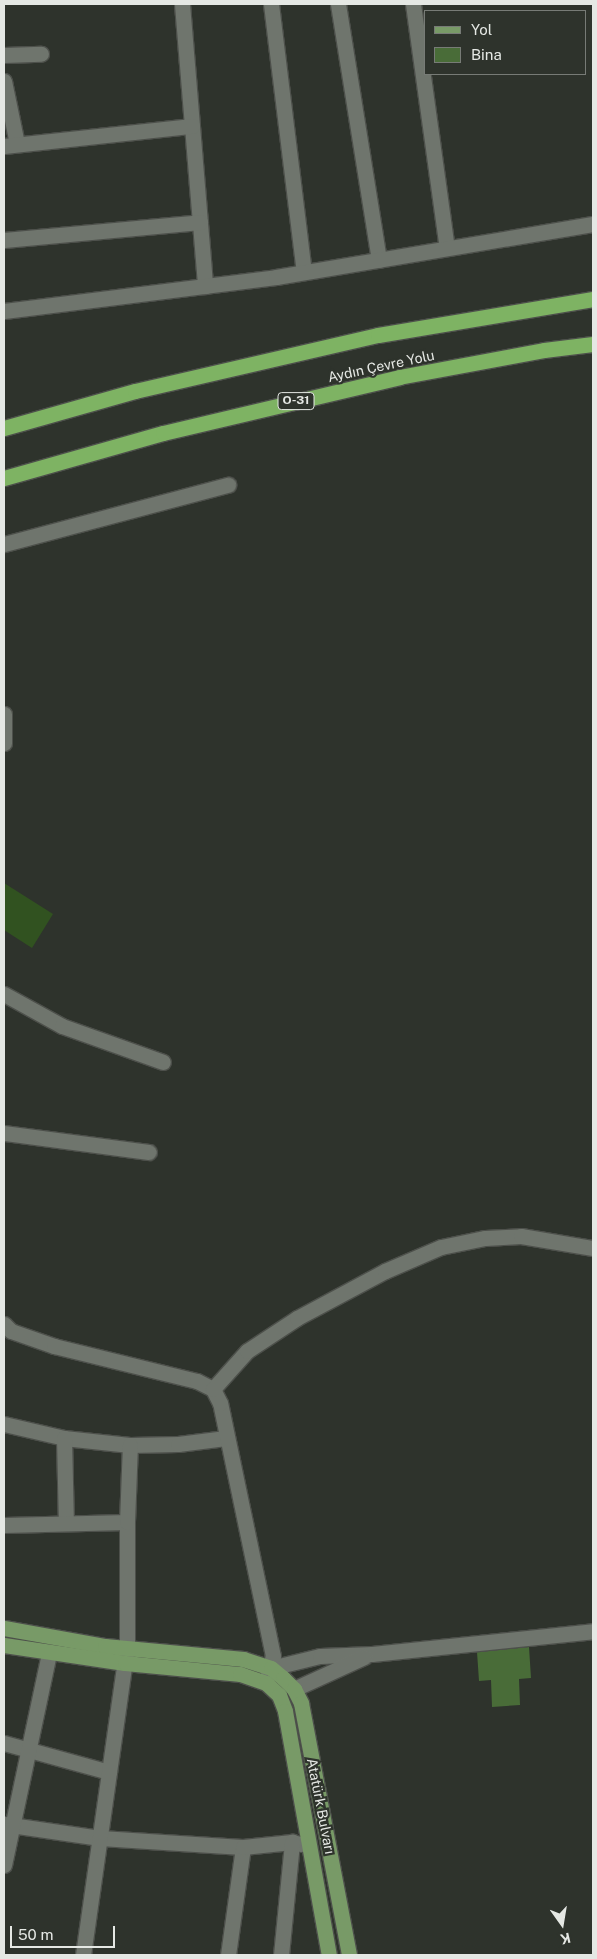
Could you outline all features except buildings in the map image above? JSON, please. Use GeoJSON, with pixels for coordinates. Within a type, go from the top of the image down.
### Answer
{"type":"FeatureCollection","features":[{"type":"Feature","properties":{"kind":"highway"},"geometry":{"type":"LineString","coordinates":[[4,428],[135,391],[360,339],[593,299]]}},
{"type":"Feature","properties":{"kind":"highway","name":"Aydın Çevre Yolu"},"geometry":{"type":"LineString","coordinates":[[4,478],[163,432],[399,377],[544,350],[593,344]]}},
{"type":"Feature","properties":{"kind":"main road"},"geometry":{"type":"LineString","coordinates":[[4,1628],[86,1643],[243,1660],[271,1668]]}},
{"type":"Feature","properties":{"kind":"main road"},"geometry":{"type":"LineString","coordinates":[[4,1645],[125,1663],[240,1674],[266,1683]]}},
{"type":"Feature","properties":{"kind":"main road","name":"Atatürk Bulvarı"},"geometry":{"type":"LineString","coordinates":[[271,1668],[294,1688],[301,1703],[349,1955]]}},
{"type":"Feature","properties":{"kind":"main road","name":"Atatürk Bulvarı"},"geometry":{"type":"LineString","coordinates":[[266,1683],[279,1695],[285,1711],[329,1955]]}},
{"type":"Feature","properties":{"kind":"street"},"geometry":{"type":"LineString","coordinates":[[182,4],[205,286]]}},
{"type":"Feature","properties":{"kind":"street"},"geometry":{"type":"LineString","coordinates":[[271,4],[304,272]]}},
{"type":"Feature","properties":{"kind":"street"},"geometry":{"type":"LineString","coordinates":[[338,4],[378,260]]}},
{"type":"Feature","properties":{"kind":"street"},"geometry":{"type":"LineString","coordinates":[[413,4],[447,248]]}},
{"type":"Feature","properties":{"kind":"street"},"geometry":{"type":"LineString","coordinates":[[4,55],[41,54]]}},
{"type":"Feature","properties":{"kind":"street"},"geometry":{"type":"LineString","coordinates":[[4,82],[10,145],[192,126]]}},
{"type":"Feature","properties":{"kind":"street"},"geometry":{"type":"LineString","coordinates":[[4,240],[200,222]]}},
{"type":"Feature","properties":{"kind":"street"},"geometry":{"type":"LineString","coordinates":[[4,311],[304,272],[593,224]]}},
{"type":"Feature","properties":{"kind":"street"},"geometry":{"type":"LineString","coordinates":[[4,544],[228,485]]}},
{"type":"Feature","properties":{"kind":"street"},"geometry":{"type":"LineString","coordinates":[[4,714],[4,743]]}},
{"type":"Feature","properties":{"kind":"street"},"geometry":{"type":"LineString","coordinates":[[4,994],[62,1026],[163,1062]]}},
{"type":"Feature","properties":{"kind":"street"},"geometry":{"type":"LineString","coordinates":[[4,1133],[149,1152]]}},
{"type":"Feature","properties":{"kind":"street"},"geometry":{"type":"LineString","coordinates":[[213,1388],[247,1351],[297,1318],[385,1271],[441,1248],[485,1238],[521,1236],[593,1248]]}},
{"type":"Feature","properties":{"kind":"street"},"geometry":{"type":"LineString","coordinates":[[4,1324],[11,1331],[54,1346],[197,1381],[213,1388],[220,1404],[273,1656],[266,1683]]}},
{"type":"Feature","properties":{"kind":"street"},"geometry":{"type":"LineString","coordinates":[[4,1424],[64,1438],[130,1445],[178,1444],[226,1438]]}},
{"type":"Feature","properties":{"kind":"street"},"geometry":{"type":"LineString","coordinates":[[64,1438],[66,1524]]}},
{"type":"Feature","properties":{"kind":"street"},"geometry":{"type":"LineString","coordinates":[[84,1955],[127,1647],[127,1522],[130,1445]]}},
{"type":"Feature","properties":{"kind":"street"},"geometry":{"type":"LineString","coordinates":[[4,1525],[127,1522]]}},
{"type":"Feature","properties":{"kind":"street"},"geometry":{"type":"LineString","coordinates":[[271,1668],[320,1656],[372,1654],[593,1631]]}},
{"type":"Feature","properties":{"kind":"street"},"geometry":{"type":"LineString","coordinates":[[4,1865],[8,1824],[49,1653]]}},
{"type":"Feature","properties":{"kind":"street"},"geometry":{"type":"LineString","coordinates":[[294,1688],[372,1654]]}},
{"type":"Feature","properties":{"kind":"street"},"geometry":{"type":"LineString","coordinates":[[4,1743],[109,1772]]}},
{"type":"Feature","properties":{"kind":"street"},"geometry":{"type":"LineString","coordinates":[[8,1824],[100,1838],[243,1847],[292,1842],[308,1846]]}},
{"type":"Feature","properties":{"kind":"street"},"geometry":{"type":"LineString","coordinates":[[281,1955],[292,1842]]}},
{"type":"Feature","properties":{"kind":"street"},"geometry":{"type":"LineString","coordinates":[[228,1955],[243,1847]]}},
{"type":"Feature","properties":{"kind":"green space"},"geometry":{"type":"Polygon","coordinates":[[[4,883],[53,914],[32,948],[4,930],[4,883]]]}}]}
